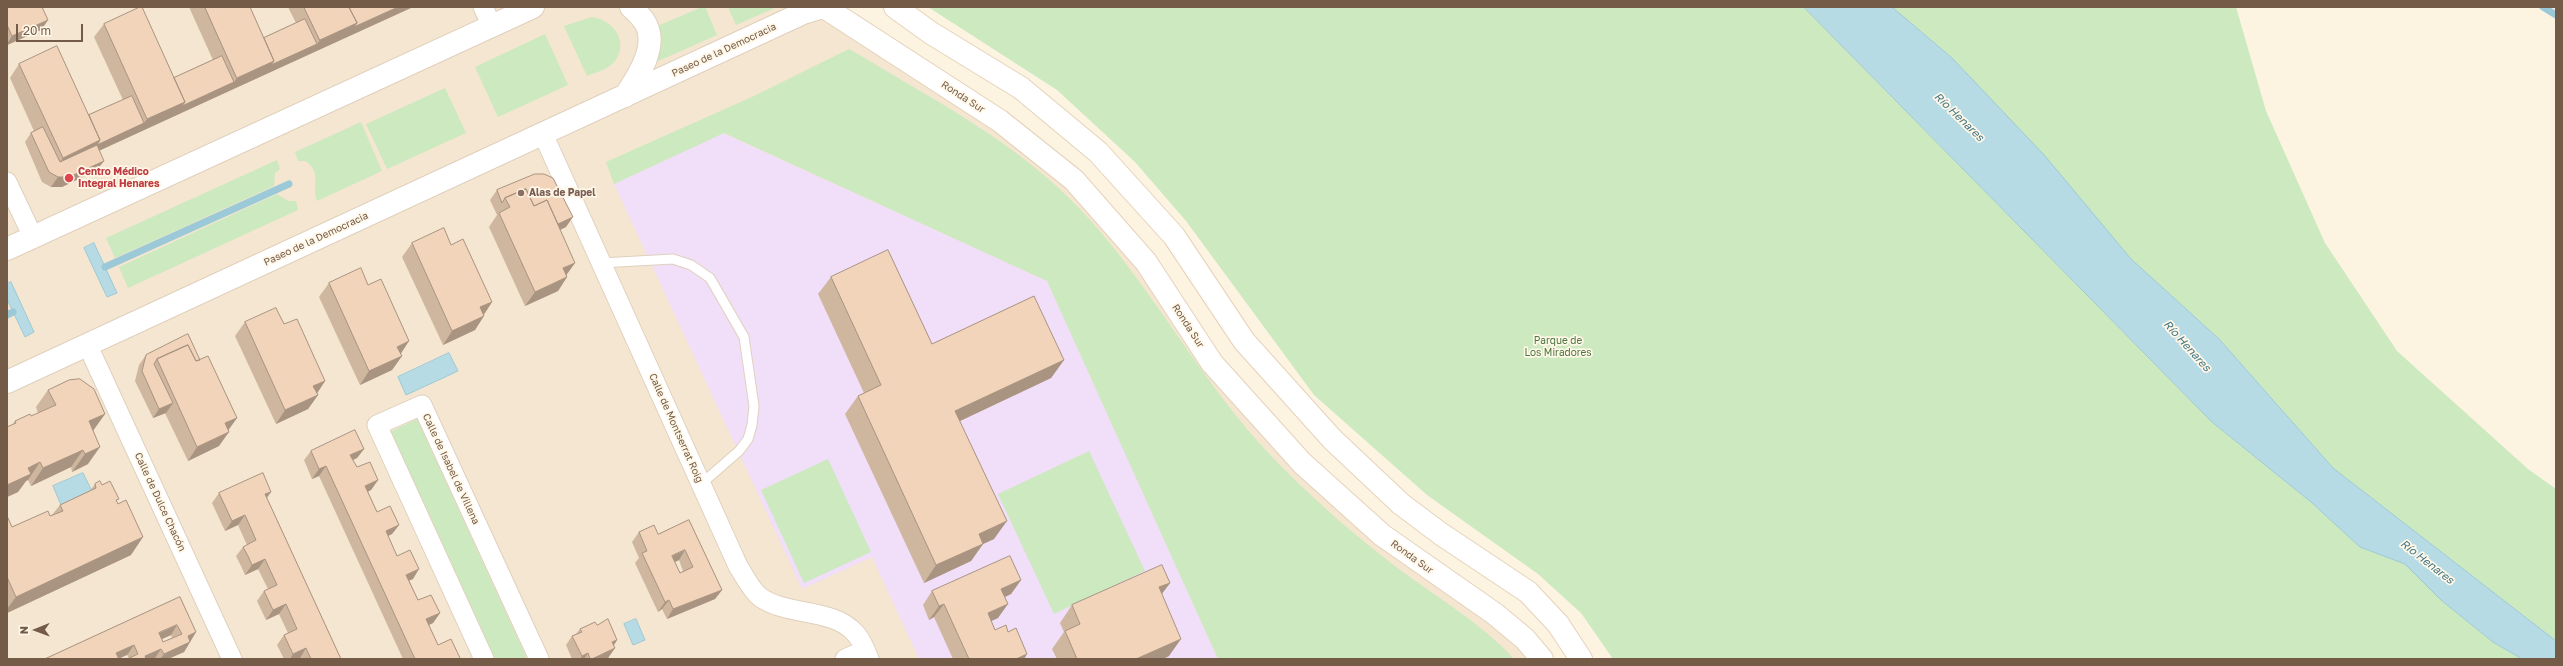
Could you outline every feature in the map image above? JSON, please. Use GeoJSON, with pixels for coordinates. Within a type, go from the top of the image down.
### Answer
{"type":"FeatureCollection","features":[{"type":"Feature","properties":{"kind":"main road"},"geometry":{"type":"LineString","coordinates":[[7,249],[487,16],[533,7]]}},
{"type":"Feature","properties":{"kind":"main road"},"geometry":{"type":"LineString","coordinates":[[625,96],[644,67],[649,42],[645,22],[631,7]]}},
{"type":"Feature","properties":{"kind":"main road","name":"Paseo de la Democracia"},"geometry":{"type":"LineString","coordinates":[[7,382],[88,346],[803,13],[824,7]]}},
{"type":"Feature","properties":{"kind":"main road","name":"Ronda Sur"},"geometry":{"type":"LineString","coordinates":[[824,7],[1000,121],[1074,180],[1146,262],[1212,363],[1302,463],[1382,535],[1495,614],[1525,639],[1542,659]]}},
{"type":"Feature","properties":{"kind":"main road"},"geometry":{"type":"LineString","coordinates":[[894,7],[931,33],[1021,88],[1098,152],[1174,236],[1244,341],[1332,440],[1401,504],[1441,534],[1528,592],[1558,624],[1581,659]]}},
{"type":"Feature","properties":{"kind":"street","name":"Calle de Montserrat Roig"},"geometry":{"type":"LineString","coordinates":[[543,134],[738,566],[759,596],[787,610],[830,618],[843,624],[856,634],[867,654]]}},
{"type":"Feature","properties":{"kind":"street"},"geometry":{"type":"LineString","coordinates":[[7,182],[32,237]]}},
{"type":"Feature","properties":{"kind":"street","name":"Calle de Dulce Chacón"},"geometry":{"type":"LineString","coordinates":[[88,346],[232,659]]}},
{"type":"Feature","properties":{"kind":"street","name":"Calle de Isabel de Villena"},"geometry":{"type":"LineString","coordinates":[[484,659],[377,426],[422,405],[539,659]]}},
{"type":"Feature","properties":{"kind":"street"},"geometry":{"type":"LineString","coordinates":[[845,659],[867,654]]}},
{"type":"Feature","properties":{"kind":"lane"},"geometry":{"type":"LineString","coordinates":[[601,263],[673,259],[691,265],[710,278],[744,336],[754,406],[752,425],[748,439],[739,451],[701,484]]}},
{"type":"Feature","properties":{"kind":"shaded area"},"geometry":{"type":"Polygon","coordinates":[[[7,7],[824,7],[1074,180],[1302,463],[1542,659],[7,659],[7,7]]]}},
{"type":"Feature","properties":{"kind":"shaded area"},"geometry":{"type":"Polygon","coordinates":[[[723,133],[1047,281],[1218,659],[919,659],[872,557],[802,589],[614,184],[723,133]]]}},
{"type":"Feature","properties":{"kind":"green space"},"geometry":{"type":"Polygon","coordinates":[[[705,7],[717,35],[654,63],[655,27],[705,7]]]}},
{"type":"Feature","properties":{"kind":"green space"},"geometry":{"type":"Polygon","coordinates":[[[728,7],[777,7],[736,25],[728,7]]]}},
{"type":"Feature","properties":{"kind":"green space","name":"Parque de Los Miradores"},"geometry":{"type":"Polygon","coordinates":[[[928,7],[1804,7],[2212,422],[2311,502],[2360,547],[2405,564],[2441,600],[2493,642],[2522,659],[1613,659],[1581,613],[1538,574],[1427,495],[1314,395],[1186,221],[1135,162],[1057,90],[928,7]]]}},
{"type":"Feature","properties":{"kind":"green space"},"geometry":{"type":"Polygon","coordinates":[[[1892,7],[2236,7],[2266,111],[2325,243],[2397,351],[2528,469],[2556,489],[2556,641],[2333,468],[2219,339],[2131,259],[1952,58],[1892,7]]]}},
{"type":"Feature","properties":{"kind":"green space"},"geometry":{"type":"Polygon","coordinates":[[[592,17],[607,22],[613,27],[620,40],[620,47],[619,54],[612,64],[605,69],[587,76],[564,26],[592,17]]]}},
{"type":"Feature","properties":{"kind":"green space"},"geometry":{"type":"Polygon","coordinates":[[[545,34],[568,85],[498,117],[475,67],[545,34]]]}},
{"type":"Feature","properties":{"kind":"green space"},"geometry":{"type":"Polygon","coordinates":[[[849,49],[947,107],[998,140],[1046,177],[1069,198],[1116,251],[1208,379],[1257,441],[1313,497],[1357,536],[1403,572],[1475,623],[1502,646],[1514,659],[1218,659],[1047,281],[724,133],[614,184],[606,162],[754,96],[849,49]]]}},
{"type":"Feature","properties":{"kind":"green space"},"geometry":{"type":"Polygon","coordinates":[[[445,88],[466,133],[387,169],[366,124],[445,88]]]}},
{"type":"Feature","properties":{"kind":"green space"},"geometry":{"type":"Polygon","coordinates":[[[361,122],[382,171],[317,201],[314,170],[305,161],[298,161],[295,152],[361,122]]]}},
{"type":"Feature","properties":{"kind":"green space"},"geometry":{"type":"Polygon","coordinates":[[[277,160],[280,169],[275,173],[274,186],[115,258],[106,238],[277,160]]]}},
{"type":"Feature","properties":{"kind":"green space"},"geometry":{"type":"Polygon","coordinates":[[[277,194],[288,201],[296,201],[298,210],[128,288],[119,267],[277,194]]]}},
{"type":"Feature","properties":{"kind":"green space"},"geometry":{"type":"Polygon","coordinates":[[[417,419],[527,659],[495,659],[390,432],[417,419]]]}},
{"type":"Feature","properties":{"kind":"green space"},"geometry":{"type":"Polygon","coordinates":[[[1089,451],[1145,571],[1054,614],[998,494],[1089,451]]]}},
{"type":"Feature","properties":{"kind":"green space"},"geometry":{"type":"Polygon","coordinates":[[[828,459],[871,552],[804,583],[761,490],[828,459]]]}},
{"type":"Feature","properties":{"kind":"water","name":"Río Henares"},"geometry":{"type":"Polygon","coordinates":[[[1804,7],[1892,7],[1952,58],[2045,156],[2131,259],[2219,339],[2333,468],[2556,641],[2556,659],[2522,659],[2493,642],[2441,600],[2405,564],[2360,547],[2311,502],[2212,422],[1804,7]]]}},
{"type":"Feature","properties":{"kind":"water"},"geometry":{"type":"Polygon","coordinates":[[[94,243],[117,293],[107,297],[84,248],[94,243]]]}},
{"type":"Feature","properties":{"kind":"water"},"geometry":{"type":"Polygon","coordinates":[[[11,282],[34,332],[25,337],[7,299],[7,284],[11,282]]]}},
{"type":"Feature","properties":{"kind":"water"},"geometry":{"type":"Polygon","coordinates":[[[449,353],[458,371],[406,395],[398,377],[449,353]]]}},
{"type":"Feature","properties":{"kind":"water"},"geometry":{"type":"Polygon","coordinates":[[[83,473],[92,491],[61,505],[53,486],[83,473]]]}},
{"type":"Feature","properties":{"kind":"water"},"geometry":{"type":"Polygon","coordinates":[[[636,619],[645,640],[633,645],[624,624],[636,619]]]}},
{"type":"Feature","properties":{"kind":"building"},"geometry":{"type":"Polygon","coordinates":[[[7,7],[42,7],[48,20],[12,36],[7,25],[7,7]]]}},
{"type":"Feature","properties":{"kind":"building"},"geometry":{"type":"Polygon","coordinates":[[[142,7],[185,102],[147,119],[104,24],[142,7]]]}},
{"type":"Feature","properties":{"kind":"building"},"geometry":{"type":"Polygon","coordinates":[[[205,7],[250,7],[274,61],[237,78],[205,7]]]}},
{"type":"Feature","properties":{"kind":"building"},"geometry":{"type":"Polygon","coordinates":[[[304,7],[349,7],[357,23],[320,40],[304,7]]]}},
{"type":"Feature","properties":{"kind":"building"},"geometry":{"type":"Polygon","coordinates":[[[349,7],[398,7],[354,27],[357,23],[349,7]]]}},
{"type":"Feature","properties":{"kind":"building"},"geometry":{"type":"Polygon","coordinates":[[[305,19],[317,44],[271,65],[274,61],[264,38],[305,19]]]}},
{"type":"Feature","properties":{"kind":"building"},"geometry":{"type":"Polygon","coordinates":[[[57,46],[100,140],[63,158],[19,64],[57,46]]]}},
{"type":"Feature","properties":{"kind":"building"},"geometry":{"type":"Polygon","coordinates":[[[222,56],[234,82],[182,106],[185,102],[174,78],[222,56]]]}},
{"type":"Feature","properties":{"kind":"building"},"geometry":{"type":"Polygon","coordinates":[[[132,96],[144,123],[97,145],[100,140],[89,115],[132,96]]]}},
{"type":"Feature","properties":{"kind":"building"},"geometry":{"type":"Polygon","coordinates":[[[43,127],[60,162],[97,145],[104,161],[69,177],[58,177],[49,172],[31,133],[43,127]]]}},
{"type":"Feature","properties":{"kind":"building"},"geometry":{"type":"Polygon","coordinates":[[[535,174],[544,174],[553,178],[573,217],[558,224],[547,200],[534,206],[526,189],[505,198],[502,203],[497,190],[535,174]]]}},
{"type":"Feature","properties":{"kind":"building"},"geometry":{"type":"Polygon","coordinates":[[[526,189],[534,206],[547,200],[575,263],[563,268],[567,277],[535,292],[499,213],[510,207],[505,198],[526,189]]]}},
{"type":"Feature","properties":{"kind":"building"},"geometry":{"type":"Polygon","coordinates":[[[444,228],[451,245],[463,239],[492,302],[480,307],[484,316],[452,331],[412,243],[444,228]]]}},
{"type":"Feature","properties":{"kind":"building"},"geometry":{"type":"Polygon","coordinates":[[[888,250],[932,344],[1034,296],[1064,360],[955,411],[1007,521],[979,534],[983,544],[936,565],[858,396],[881,385],[831,277],[888,250]]]}},
{"type":"Feature","properties":{"kind":"building"},"geometry":{"type":"Polygon","coordinates":[[[361,268],[368,285],[381,279],[409,341],[397,347],[402,356],[369,371],[329,283],[361,268]]]}},
{"type":"Feature","properties":{"kind":"building"},"geometry":{"type":"Polygon","coordinates":[[[276,308],[284,324],[297,319],[325,381],[313,386],[318,395],[285,410],[245,322],[276,308]]]}},
{"type":"Feature","properties":{"kind":"building"},"geometry":{"type":"Polygon","coordinates":[[[188,334],[200,360],[196,361],[188,345],[157,359],[154,364],[173,403],[159,409],[142,371],[146,355],[188,334]]]}},
{"type":"Feature","properties":{"kind":"building"},"geometry":{"type":"Polygon","coordinates":[[[188,345],[196,361],[208,356],[237,418],[225,423],[229,432],[197,447],[157,359],[188,345]]]}},
{"type":"Feature","properties":{"kind":"building"},"geometry":{"type":"Polygon","coordinates":[[[80,379],[94,389],[105,414],[89,421],[100,447],[85,454],[83,450],[43,468],[40,462],[28,468],[31,474],[7,485],[7,427],[16,423],[15,421],[30,414],[31,416],[56,405],[48,390],[69,380],[80,379]]]}},
{"type":"Feature","properties":{"kind":"building"},"geometry":{"type":"Polygon","coordinates":[[[355,430],[364,449],[350,455],[357,467],[370,462],[378,480],[365,486],[377,512],[390,506],[399,525],[386,531],[397,556],[410,550],[419,569],[406,575],[418,600],[431,595],[440,613],[426,619],[438,645],[451,639],[460,658],[458,659],[415,659],[326,466],[319,469],[311,451],[355,430]]]}},
{"type":"Feature","properties":{"kind":"building"},"geometry":{"type":"Polygon","coordinates":[[[263,473],[271,492],[265,494],[341,659],[311,659],[306,648],[293,654],[284,635],[297,629],[286,604],[273,610],[264,591],[277,585],[265,559],[252,565],[243,547],[256,540],[245,515],[232,521],[219,493],[263,473]]]}},
{"type":"Feature","properties":{"kind":"building"},"geometry":{"type":"Polygon","coordinates":[[[100,481],[102,485],[110,481],[119,499],[116,500],[118,504],[126,500],[143,537],[16,597],[7,577],[7,516],[12,527],[48,511],[50,516],[63,511],[60,505],[96,488],[95,484],[100,481]]]}},
{"type":"Feature","properties":{"kind":"building"},"geometry":{"type":"Polygon","coordinates":[[[689,520],[722,590],[673,609],[669,600],[665,602],[642,553],[647,551],[639,532],[654,525],[658,534],[689,520]],[[685,550],[672,556],[680,573],[693,567],[685,550]]]}},
{"type":"Feature","properties":{"kind":"building"},"geometry":{"type":"Polygon","coordinates":[[[1010,556],[1021,580],[1001,589],[1008,604],[988,613],[995,630],[1006,625],[1008,632],[1016,628],[1027,654],[1016,659],[969,659],[944,604],[939,606],[932,591],[1010,556]]]}},
{"type":"Feature","properties":{"kind":"building"},"geometry":{"type":"Polygon","coordinates":[[[1162,565],[1170,583],[1159,587],[1181,639],[1136,659],[1077,659],[1065,631],[1080,624],[1072,605],[1162,565]]]}},
{"type":"Feature","properties":{"kind":"building"},"geometry":{"type":"Polygon","coordinates":[[[180,597],[196,632],[188,636],[190,642],[164,654],[161,649],[145,656],[146,659],[127,659],[138,654],[134,645],[116,653],[119,659],[45,659],[180,597]],[[177,625],[159,633],[163,642],[182,634],[177,625]]]}},
{"type":"Feature","properties":{"kind":"building"},"geometry":{"type":"Polygon","coordinates":[[[608,619],[617,640],[612,642],[615,648],[592,659],[590,659],[588,653],[582,656],[572,636],[582,632],[580,629],[595,622],[597,625],[608,619]]]}},
{"type":"Feature","properties":{"kind":"waterway"},"geometry":{"type":"LineString","coordinates":[[2543,7],[2556,15]]}},
{"type":"Feature","properties":{"kind":"waterway"},"geometry":{"type":"LineString","coordinates":[[105,267],[289,184]]}},
{"type":"Feature","properties":{"kind":"waterway"},"geometry":{"type":"LineString","coordinates":[[7,315],[13,312]]}},
{"type":"Feature","properties":{"kind":"place","name":"Centro Médico Integral Henares"},"geometry":{"type":"Point","coordinates":[69,178]}},
{"type":"Feature","properties":{"kind":"place","name":"Alas de Papel"},"geometry":{"type":"Point","coordinates":[521,193]}}]}
